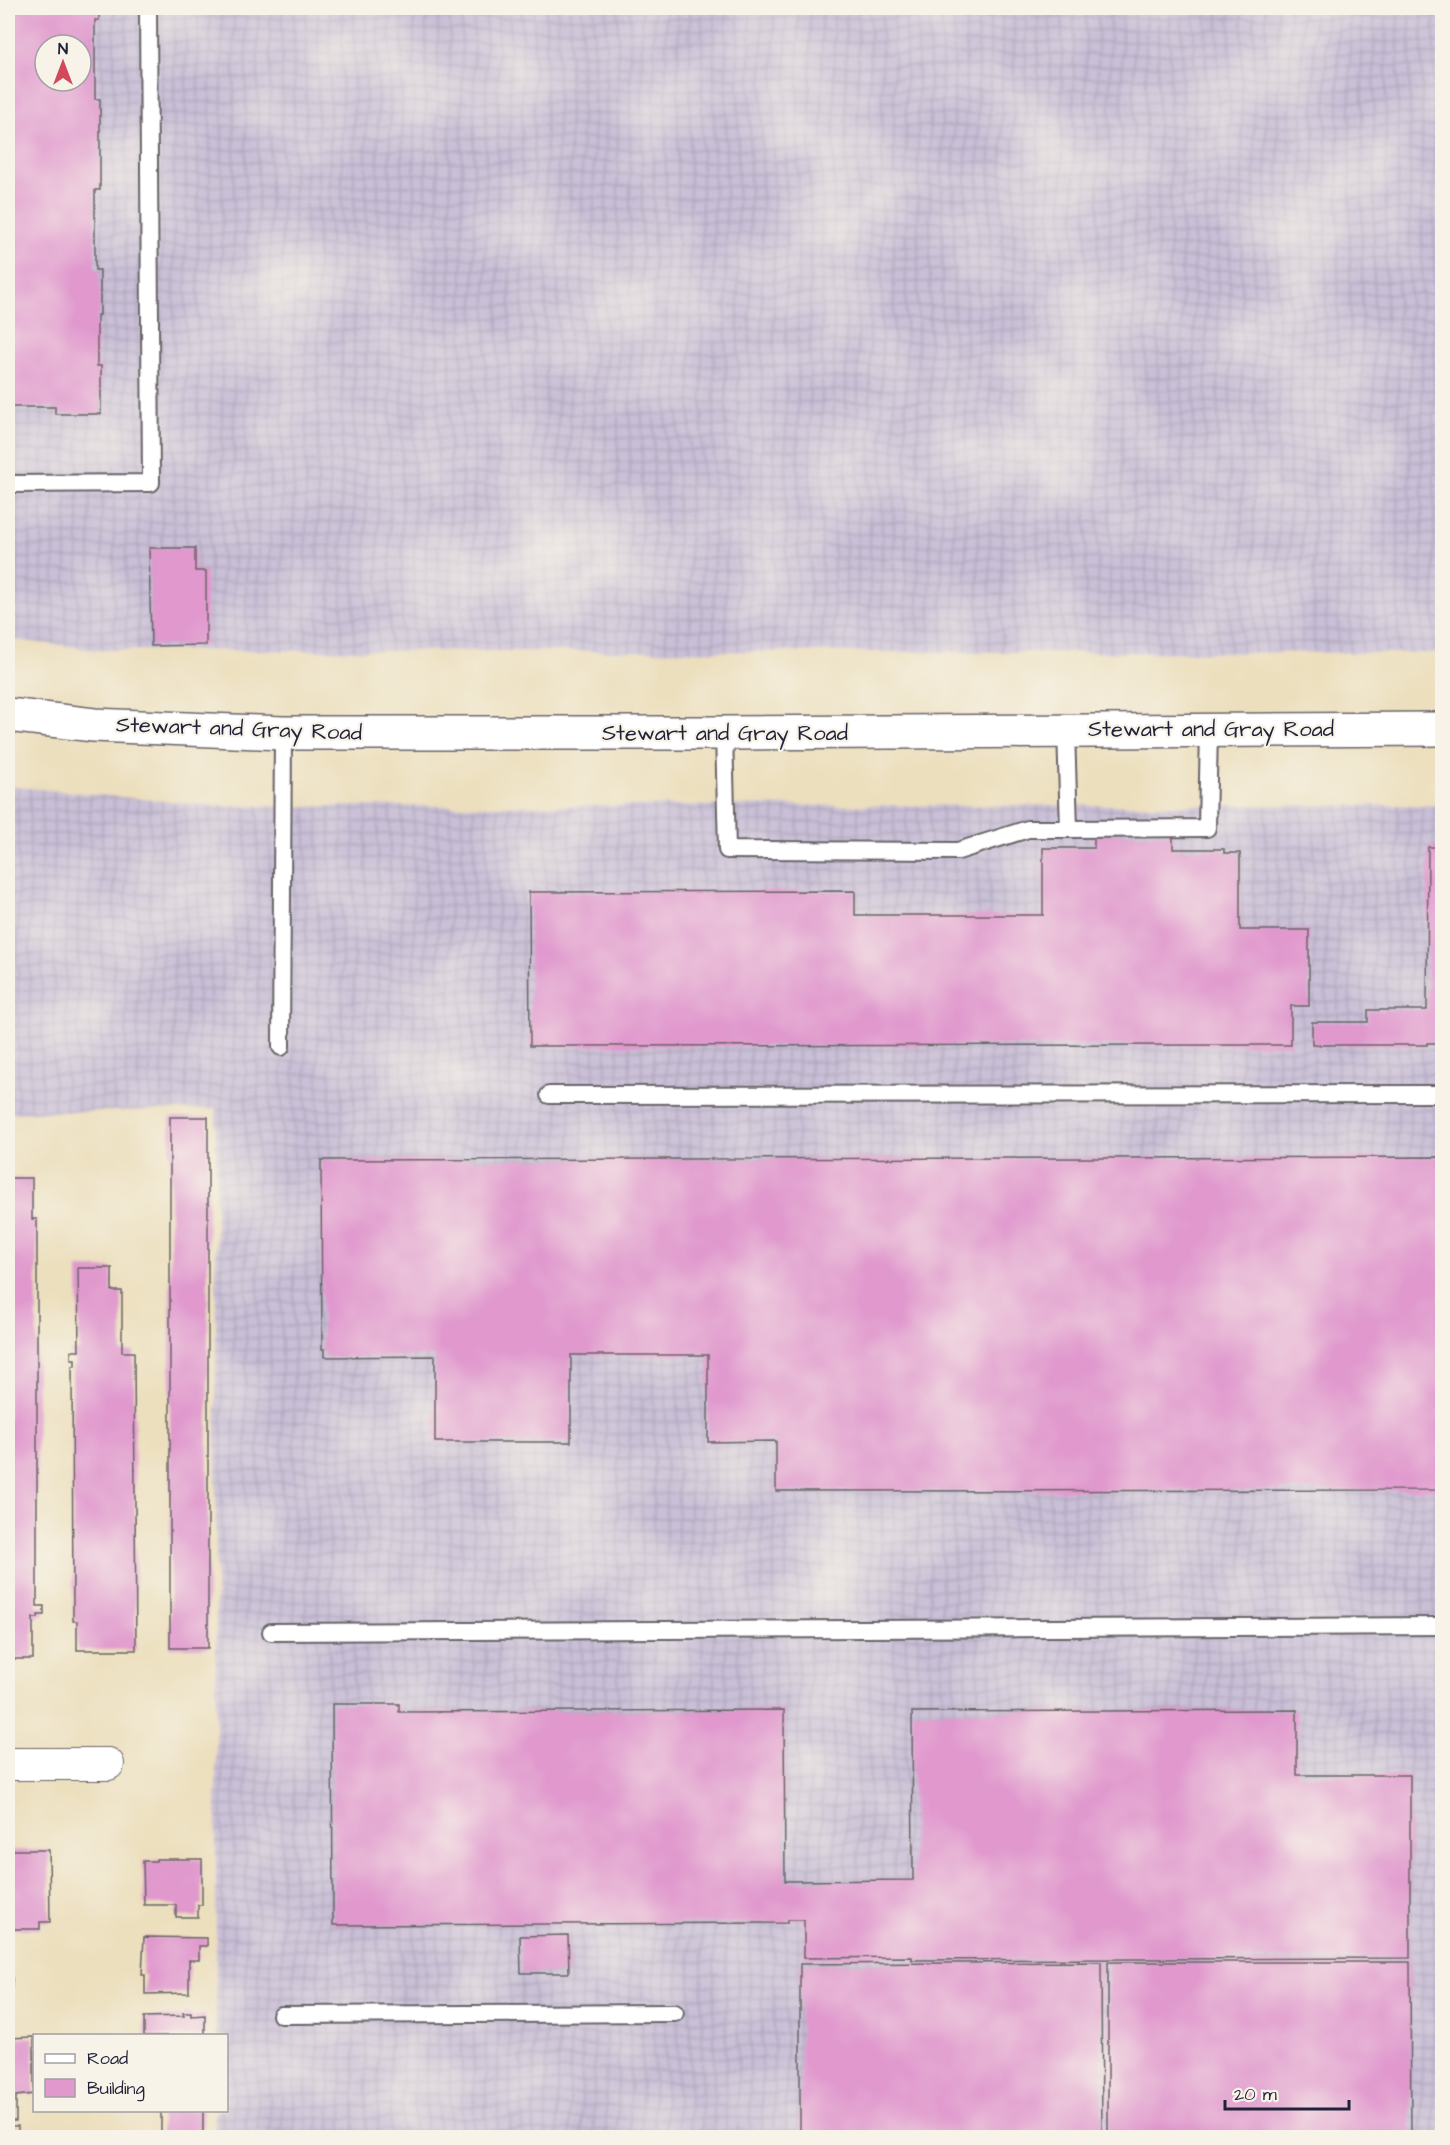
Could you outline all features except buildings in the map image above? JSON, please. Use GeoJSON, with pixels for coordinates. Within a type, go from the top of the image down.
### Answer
{"type":"FeatureCollection","features":[{"type":"Feature","properties":{"kind":"main road","name":"Stewart and Gray Road"},"geometry":{"type":"LineString","coordinates":[[8,716],[94,725],[283,733],[1443,729]]}},
{"type":"Feature","properties":{"kind":"street"},"geometry":{"type":"LineString","coordinates":[[8,1764],[108,1764]]}},
{"type":"Feature","properties":{"kind":"lane"},"geometry":{"type":"LineString","coordinates":[[8,484],[150,483],[148,8]]}},
{"type":"Feature","properties":{"kind":"lane"},"geometry":{"type":"LineString","coordinates":[[1066,730],[1069,830]]}},
{"type":"Feature","properties":{"kind":"lane"},"geometry":{"type":"LineString","coordinates":[[724,733],[727,850],[958,851],[1028,830],[1207,828],[1209,730]]}},
{"type":"Feature","properties":{"kind":"lane"},"geometry":{"type":"LineString","coordinates":[[281,1047],[283,733]]}},
{"type":"Feature","properties":{"kind":"lane"},"geometry":{"type":"LineString","coordinates":[[549,1095],[1443,1094]]}},
{"type":"Feature","properties":{"kind":"lane"},"geometry":{"type":"LineString","coordinates":[[271,1632],[1443,1626]]}},
{"type":"Feature","properties":{"kind":"lane"},"geometry":{"type":"LineString","coordinates":[[281,2015],[675,2013]]}},
{"type":"Feature","properties":{"kind":"shaded area"},"geometry":{"type":"Polygon","coordinates":[[[8,8],[1442,8],[1442,653],[97,650],[8,639],[8,8]]]}},
{"type":"Feature","properties":{"kind":"shaded area"},"geometry":{"type":"Polygon","coordinates":[[[8,786],[216,806],[1442,805],[1442,2137],[215,2137],[215,2112],[228,2112],[228,2034],[216,2034],[216,1109],[8,1113],[8,786]]]}}]}
